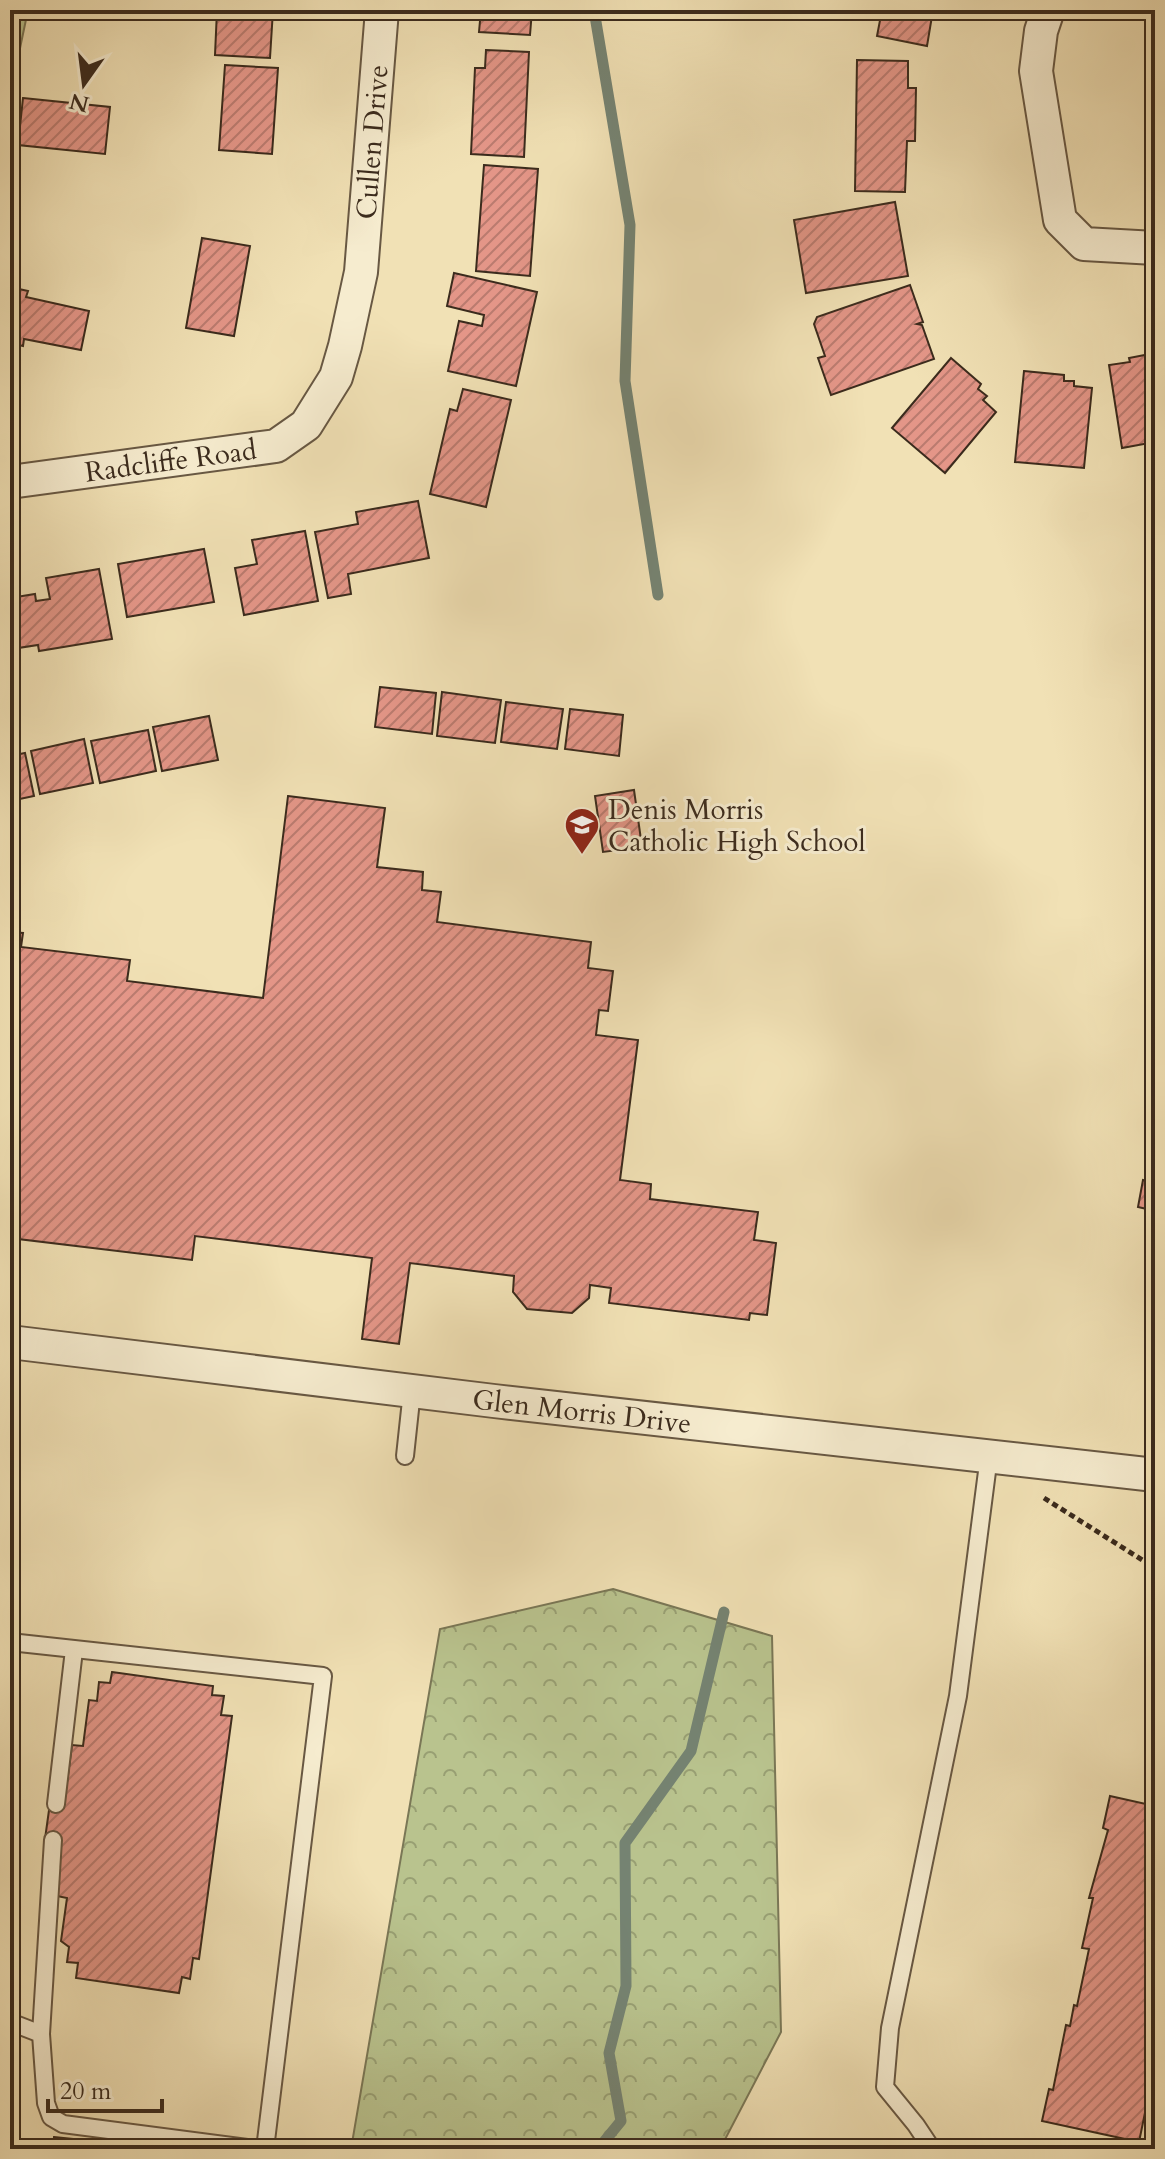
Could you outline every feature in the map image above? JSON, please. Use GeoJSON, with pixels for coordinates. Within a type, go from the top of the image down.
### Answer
{"type":"FeatureCollection","features":[{"type":"Feature","properties":{"kind":"street","name":"Cullen Drive"},"geometry":{"type":"LineString","coordinates":[[361,272],[382,10]]}},
{"type":"Feature","properties":{"kind":"street"},"geometry":{"type":"LineString","coordinates":[[1048,10],[1041,31],[1036,71],[1060,220],[1084,244],[1155,248]]}},
{"type":"Feature","properties":{"kind":"street","name":"Radcliffe Road"},"geometry":{"type":"LineString","coordinates":[[10,482],[276,446],[306,425],[336,377],[361,272]]}},
{"type":"Feature","properties":{"kind":"street","name":"Glen Morris Drive"},"geometry":{"type":"LineString","coordinates":[[10,1342],[1155,1475]]}},
{"type":"Feature","properties":{"kind":"lane"},"geometry":{"type":"LineString","coordinates":[[405,1456],[412,1391]]}},
{"type":"Feature","properties":{"kind":"lane"},"geometry":{"type":"LineString","coordinates":[[932,2149],[885,2087],[890,2028],[958,1696],[989,1456]]}},
{"type":"Feature","properties":{"kind":"lane"},"geometry":{"type":"LineString","coordinates":[[10,1642],[323,1676],[265,2149]]}},
{"type":"Feature","properties":{"kind":"lane"},"geometry":{"type":"LineString","coordinates":[[56,1804],[74,1650]]}},
{"type":"Feature","properties":{"kind":"lane"},"geometry":{"type":"LineString","coordinates":[[53,1840],[41,2034],[46,2103],[51,2117],[63,2124],[255,2149]]}},
{"type":"Feature","properties":{"kind":"lane"},"geometry":{"type":"LineString","coordinates":[[10,2022],[41,2034]]}},
{"type":"Feature","properties":{"kind":"path"},"geometry":{"type":"LineString","coordinates":[[1049,1503],[1155,1568]]}},
{"type":"Feature","properties":{"kind":"green space"},"geometry":{"type":"Polygon","coordinates":[[[10,10],[28,10],[10,96],[10,10]]]}},
{"type":"Feature","properties":{"kind":"green space"},"geometry":{"type":"Polygon","coordinates":[[[613,1589],[772,1636],[781,2032],[720,2149],[351,2149],[440,1629],[613,1589]]]}},
{"type":"Feature","properties":{"kind":"building"},"geometry":{"type":"Polygon","coordinates":[[[217,10],[273,10],[270,58],[215,55],[217,10]]]}},
{"type":"Feature","properties":{"kind":"building"},"geometry":{"type":"Polygon","coordinates":[[[481,10],[532,10],[530,35],[479,32],[481,10]]]}},
{"type":"Feature","properties":{"kind":"building"},"geometry":{"type":"Polygon","coordinates":[[[882,10],[933,10],[927,46],[877,36],[882,10]]]}},
{"type":"Feature","properties":{"kind":"building"},"geometry":{"type":"Polygon","coordinates":[[[486,50],[529,52],[524,157],[471,154],[475,68],[485,68],[486,50]]]}},
{"type":"Feature","properties":{"kind":"building"},"geometry":{"type":"Polygon","coordinates":[[[857,60],[908,61],[908,88],[916,88],[915,141],[907,141],[905,192],[855,191],[857,60]]]}},
{"type":"Feature","properties":{"kind":"building"},"geometry":{"type":"Polygon","coordinates":[[[225,65],[278,68],[272,154],[219,150],[225,65]]]}},
{"type":"Feature","properties":{"kind":"building"},"geometry":{"type":"Polygon","coordinates":[[[1155,89],[1155,131],[1146,129],[1155,89]]]}},
{"type":"Feature","properties":{"kind":"building"},"geometry":{"type":"Polygon","coordinates":[[[23,98],[110,107],[105,154],[18,145],[23,98]]]}},
{"type":"Feature","properties":{"kind":"building"},"geometry":{"type":"Polygon","coordinates":[[[484,165],[538,169],[530,276],[476,271],[484,165]]]}},
{"type":"Feature","properties":{"kind":"building"},"geometry":{"type":"Polygon","coordinates":[[[895,202],[908,276],[806,293],[794,220],[895,202]]]}},
{"type":"Feature","properties":{"kind":"building"},"geometry":{"type":"Polygon","coordinates":[[[202,238],[250,246],[234,336],[186,328],[202,238]]]}},
{"type":"Feature","properties":{"kind":"building"},"geometry":{"type":"Polygon","coordinates":[[[454,273],[537,292],[516,386],[448,371],[459,321],[482,326],[484,315],[447,306],[454,273]]]}},
{"type":"Feature","properties":{"kind":"building"},"geometry":{"type":"Polygon","coordinates":[[[910,285],[923,322],[917,324],[922,325],[934,359],[831,395],[818,358],[825,356],[814,324],[817,317],[910,285]]]}},
{"type":"Feature","properties":{"kind":"building"},"geometry":{"type":"Polygon","coordinates":[[[10,287],[28,291],[26,297],[89,311],[81,350],[24,339],[23,346],[10,343],[10,287]]]}},
{"type":"Feature","properties":{"kind":"building"},"geometry":{"type":"Polygon","coordinates":[[[1155,353],[1155,442],[1122,448],[1109,365],[1155,353]]]}},
{"type":"Feature","properties":{"kind":"building"},"geometry":{"type":"Polygon","coordinates":[[[951,358],[981,384],[978,389],[987,396],[983,400],[996,412],[945,473],[892,428],[951,358]]]}},
{"type":"Feature","properties":{"kind":"building"},"geometry":{"type":"Polygon","coordinates":[[[1024,371],[1064,375],[1064,381],[1074,381],[1074,386],[1092,388],[1084,468],[1015,462],[1024,371]]]}},
{"type":"Feature","properties":{"kind":"building"},"geometry":{"type":"Polygon","coordinates":[[[463,389],[511,400],[486,507],[430,494],[450,409],[457,411],[463,389]]]}},
{"type":"Feature","properties":{"kind":"building"},"geometry":{"type":"Polygon","coordinates":[[[418,501],[429,558],[348,574],[351,594],[328,598],[315,532],[358,524],[356,512],[418,501]]]}},
{"type":"Feature","properties":{"kind":"building"},"geometry":{"type":"Polygon","coordinates":[[[305,531],[318,601],[244,615],[235,568],[257,564],[252,540],[305,531]]]}},
{"type":"Feature","properties":{"kind":"building"},"geometry":{"type":"Polygon","coordinates":[[[204,549],[214,602],[127,617],[118,564],[204,549]]]}},
{"type":"Feature","properties":{"kind":"building"},"geometry":{"type":"Polygon","coordinates":[[[99,569],[112,639],[39,651],[38,645],[18,648],[10,598],[35,594],[36,601],[50,599],[46,578],[99,569]]]}},
{"type":"Feature","properties":{"kind":"building"},"geometry":{"type":"Polygon","coordinates":[[[380,687],[436,693],[432,734],[375,727],[380,687]]]}},
{"type":"Feature","properties":{"kind":"building"},"geometry":{"type":"Polygon","coordinates":[[[442,692],[501,700],[495,743],[437,736],[442,692]]]}},
{"type":"Feature","properties":{"kind":"building"},"geometry":{"type":"Polygon","coordinates":[[[506,702],[563,709],[557,749],[501,742],[506,702]]]}},
{"type":"Feature","properties":{"kind":"building"},"geometry":{"type":"Polygon","coordinates":[[[570,709],[623,715],[619,756],[565,749],[570,709]]]}},
{"type":"Feature","properties":{"kind":"building"},"geometry":{"type":"Polygon","coordinates":[[[209,716],[218,760],[162,771],[153,727],[209,716]]]}},
{"type":"Feature","properties":{"kind":"building"},"geometry":{"type":"Polygon","coordinates":[[[148,730],[156,771],[100,783],[91,741],[148,730]]]}},
{"type":"Feature","properties":{"kind":"building"},"geometry":{"type":"Polygon","coordinates":[[[84,739],[93,783],[40,794],[31,751],[84,739]]]}},
{"type":"Feature","properties":{"kind":"building"},"geometry":{"type":"Polygon","coordinates":[[[25,753],[34,796],[10,801],[10,756],[25,753]]]}},
{"type":"Feature","properties":{"kind":"building"},"geometry":{"type":"Polygon","coordinates":[[[634,790],[642,847],[603,852],[595,796],[634,790]]]}},
{"type":"Feature","properties":{"kind":"building"},"geometry":{"type":"Polygon","coordinates":[[[288,796],[385,808],[377,867],[423,872],[422,890],[441,892],[437,922],[591,942],[588,968],[613,971],[608,1011],[599,1010],[596,1035],[638,1040],[620,1180],[651,1184],[650,1199],[758,1212],[754,1240],[776,1243],[767,1315],[750,1313],[749,1320],[609,1303],[611,1288],[590,1285],[589,1298],[572,1313],[527,1309],[513,1292],[514,1276],[410,1263],[399,1344],[362,1339],[372,1258],[195,1236],[192,1260],[10,1238],[10,932],[23,933],[21,947],[130,960],[127,981],[263,998],[288,796]]]}},
{"type":"Feature","properties":{"kind":"building"},"geometry":{"type":"Polygon","coordinates":[[[1143,1180],[1155,1182],[1155,1211],[1138,1207],[1143,1180]]]}},
{"type":"Feature","properties":{"kind":"building"},"geometry":{"type":"Polygon","coordinates":[[[112,1672],[213,1686],[212,1695],[224,1696],[221,1715],[232,1716],[199,1959],[193,1958],[190,1979],[182,1977],[179,1993],[76,1978],[78,1963],[67,1962],[69,1947],[61,1941],[67,1898],[52,1895],[53,1840],[45,1839],[50,1803],[64,1805],[72,1745],[83,1746],[89,1700],[97,1701],[99,1682],[110,1683],[112,1672]]]}},
{"type":"Feature","properties":{"kind":"building"},"geometry":{"type":"Polygon","coordinates":[[[1110,1796],[1155,1806],[1155,2064],[1139,2142],[1042,2121],[1049,2089],[1053,2090],[1066,2025],[1070,2026],[1074,2005],[1077,2006],[1089,1949],[1082,1948],[1093,1898],[1089,1898],[1108,1830],[1103,1828],[1110,1796]]]}},
{"type":"Feature","properties":{"kind":"building"},"geometry":{"type":"Polygon","coordinates":[[[54,2137],[111,2143],[110,2149],[10,2149],[10,2144],[53,2148],[54,2137]]]}},
{"type":"Feature","properties":{"kind":"waterway"},"geometry":{"type":"LineString","coordinates":[[594,10],[630,225],[625,381],[658,595]]}},
{"type":"Feature","properties":{"kind":"waterway"},"geometry":{"type":"LineString","coordinates":[[593,2149],[603,2143],[621,2121],[609,2053],[626,1986],[625,1843],[691,1751],[724,1612]]}},
{"type":"Feature","properties":{"kind":"place","name":"Denis Morris Catholic High School"},"geometry":{"type":"Point","coordinates":[582,856]}}]}
